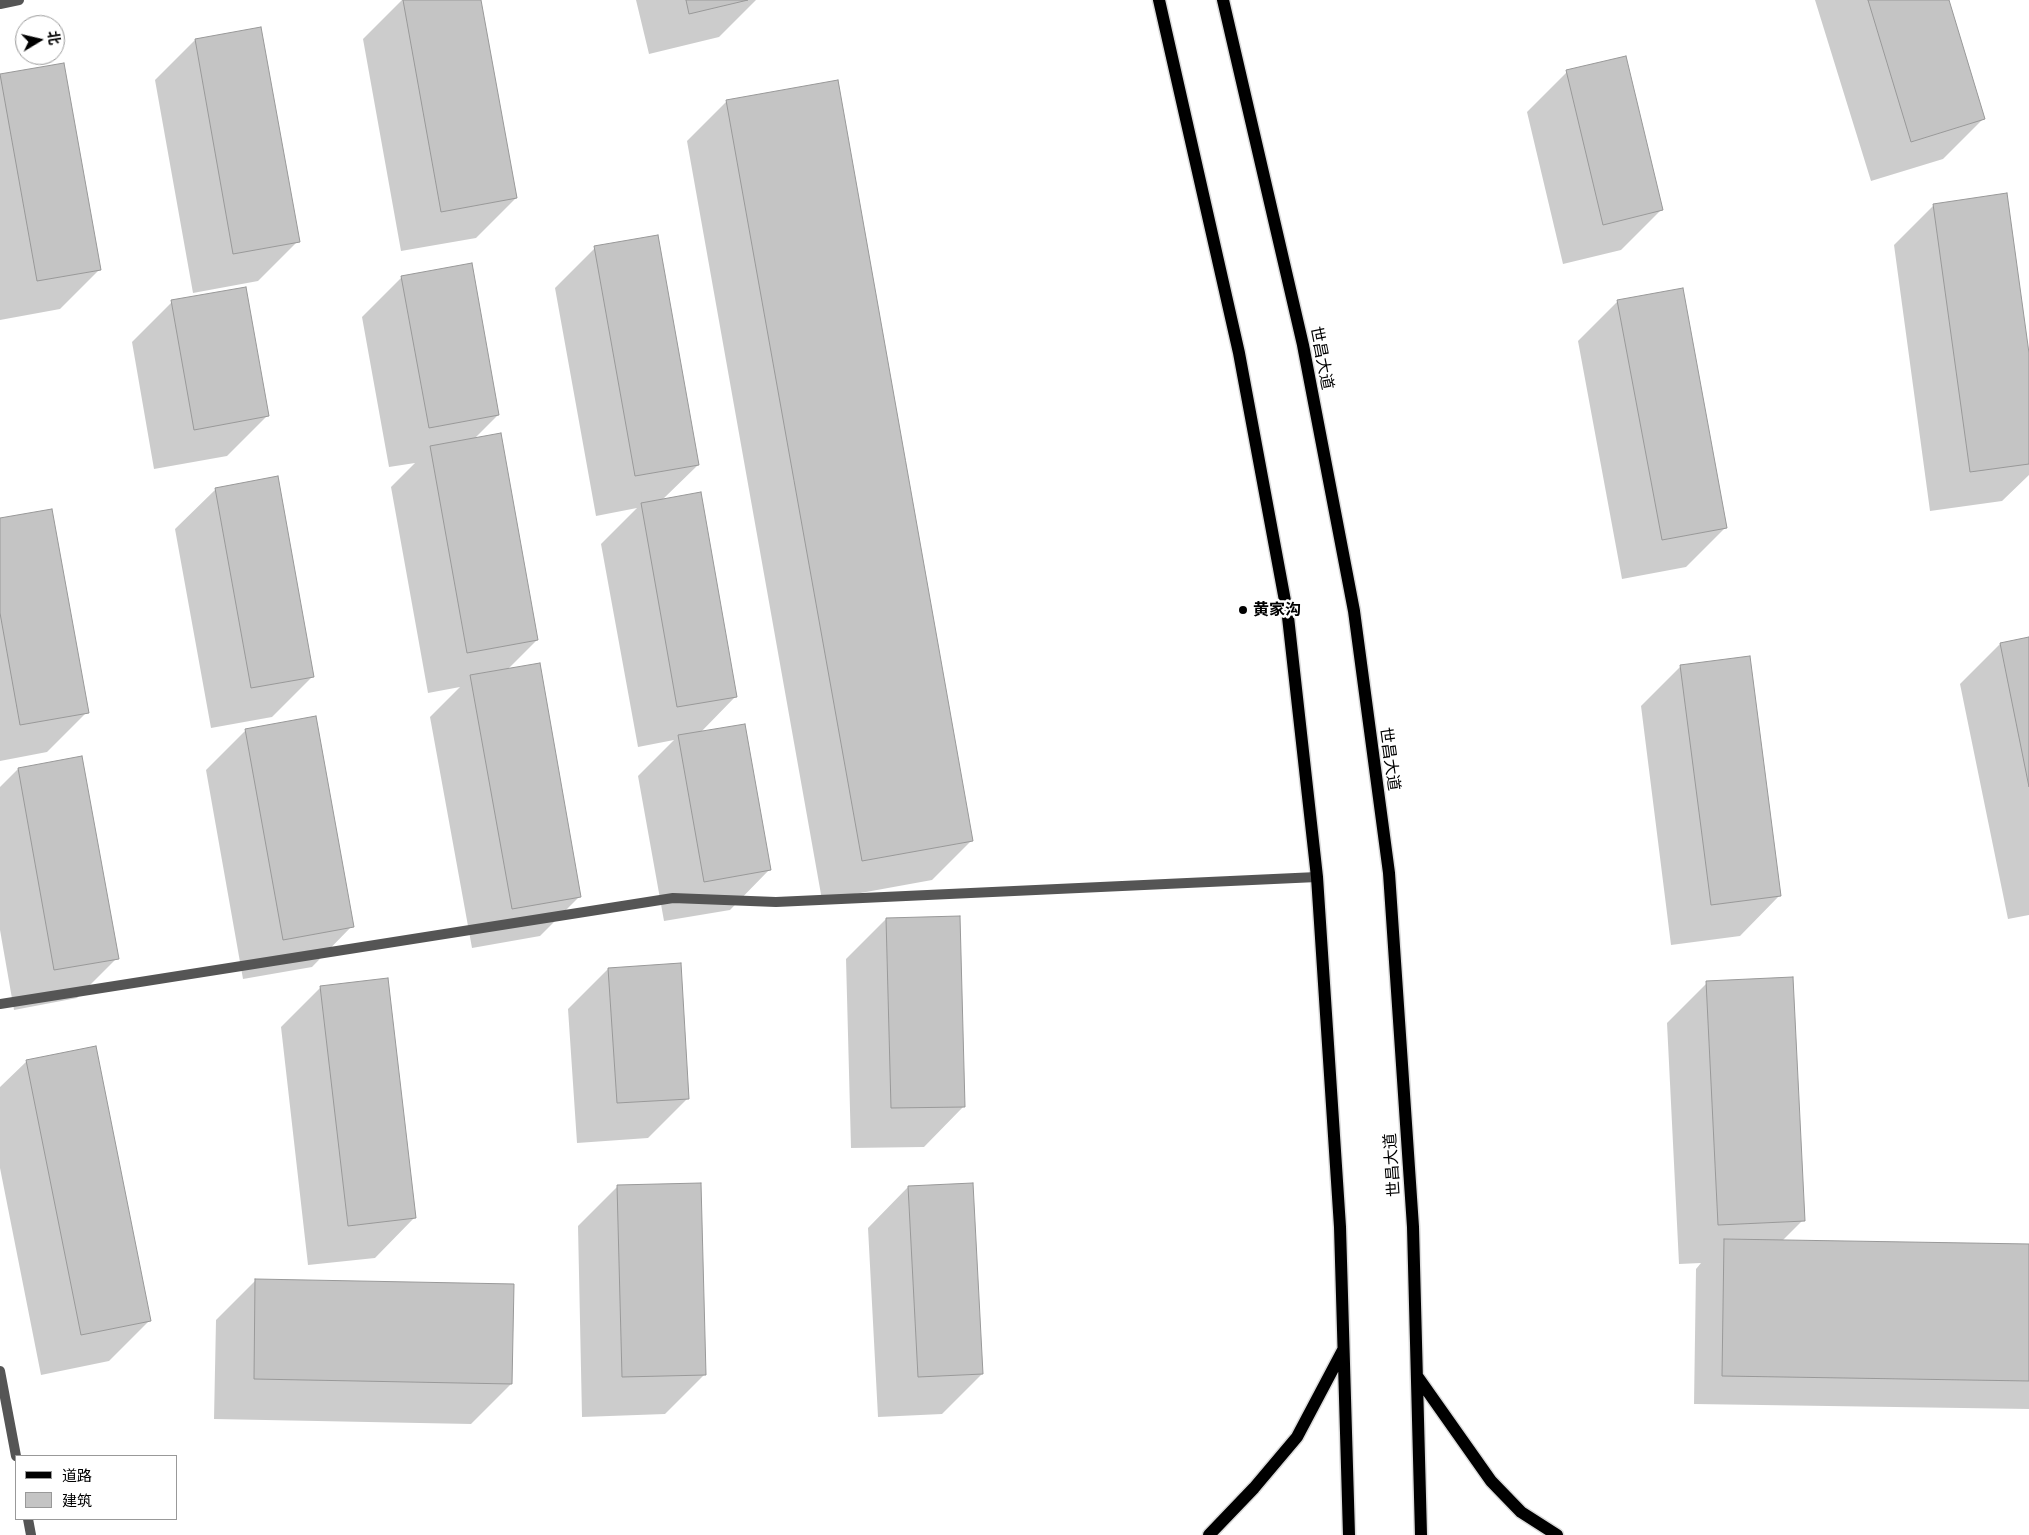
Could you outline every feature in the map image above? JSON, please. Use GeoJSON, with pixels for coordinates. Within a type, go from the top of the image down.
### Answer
{"type":"FeatureCollection","features":[{"type":"Feature","properties":{"kind":"main road"},"geometry":{"type":"LineString","coordinates":[[1159,0],[1239,353],[1284,598],[1318,877],[1340,1227],[1350,1535]]}},
{"type":"Feature","properties":{"kind":"main road","name":"世昌大道"},"geometry":{"type":"LineString","coordinates":[[1223,0],[1303,345],[1354,611],[1388,872],[1413,1227],[1421,1535]]}},
{"type":"Feature","properties":{"kind":"main road"},"geometry":{"type":"LineString","coordinates":[[1209,1535],[1254,1488],[1297,1437],[1344,1347]]}},
{"type":"Feature","properties":{"kind":"main road"},"geometry":{"type":"LineString","coordinates":[[1417,1376],[1491,1481],[1521,1512],[1558,1535]]}},
{"type":"Feature","properties":{"kind":"street"},"geometry":{"type":"LineString","coordinates":[[0,4],[20,0]]}},
{"type":"Feature","properties":{"kind":"street"},"geometry":{"type":"LineString","coordinates":[[0,1004],[673,898],[776,902],[1318,877]]}},
{"type":"Feature","properties":{"kind":"street"},"geometry":{"type":"LineString","coordinates":[[0,1370],[16,1455]]}},
{"type":"Feature","properties":{"kind":"street"},"geometry":{"type":"LineString","coordinates":[[28,1520],[31,1535]]}},
{"type":"Feature","properties":{"kind":"building"},"geometry":{"type":"Polygon","coordinates":[[[403,0],[481,0],[517,198],[441,212],[403,0]]]}},
{"type":"Feature","properties":{"kind":"building"},"geometry":{"type":"Polygon","coordinates":[[[686,0],[748,0],[689,14],[686,0]]]}},
{"type":"Feature","properties":{"kind":"building"},"geometry":{"type":"Polygon","coordinates":[[[1868,0],[1949,0],[1985,119],[1911,142],[1868,0]]]}},
{"type":"Feature","properties":{"kind":"building"},"geometry":{"type":"Polygon","coordinates":[[[261,27],[300,242],[233,254],[195,39],[261,27]]]}},
{"type":"Feature","properties":{"kind":"building"},"geometry":{"type":"Polygon","coordinates":[[[1626,56],[1663,210],[1603,225],[1566,70],[1626,56]]]}},
{"type":"Feature","properties":{"kind":"building"},"geometry":{"type":"Polygon","coordinates":[[[52,65],[64,65],[101,270],[37,281],[0,74],[52,65]]]}},
{"type":"Feature","properties":{"kind":"building"},"geometry":{"type":"Polygon","coordinates":[[[838,80],[973,841],[862,861],[726,100],[838,80]]]}},
{"type":"Feature","properties":{"kind":"building"},"geometry":{"type":"Polygon","coordinates":[[[2007,193],[2029,353],[2029,464],[1970,472],[1933,204],[2007,193]]]}},
{"type":"Feature","properties":{"kind":"building"},"geometry":{"type":"Polygon","coordinates":[[[658,235],[699,465],[635,476],[594,246],[658,235]]]}},
{"type":"Feature","properties":{"kind":"building"},"geometry":{"type":"Polygon","coordinates":[[[472,263],[499,415],[429,428],[401,276],[472,263]]]}},
{"type":"Feature","properties":{"kind":"building"},"geometry":{"type":"Polygon","coordinates":[[[246,287],[269,416],[194,430],[171,300],[246,287]]]}},
{"type":"Feature","properties":{"kind":"building"},"geometry":{"type":"Polygon","coordinates":[[[1683,288],[1727,528],[1662,540],[1617,300],[1683,288]]]}},
{"type":"Feature","properties":{"kind":"building"},"geometry":{"type":"Polygon","coordinates":[[[501,433],[538,640],[467,653],[430,446],[501,433]]]}},
{"type":"Feature","properties":{"kind":"building"},"geometry":{"type":"Polygon","coordinates":[[[278,476],[314,677],[251,688],[215,488],[278,476]]]}},
{"type":"Feature","properties":{"kind":"building"},"geometry":{"type":"Polygon","coordinates":[[[701,492],[737,697],[677,707],[641,503],[701,492]]]}},
{"type":"Feature","properties":{"kind":"building"},"geometry":{"type":"Polygon","coordinates":[[[52,509],[89,713],[20,725],[0,613],[0,518],[52,509]]]}},
{"type":"Feature","properties":{"kind":"building"},"geometry":{"type":"Polygon","coordinates":[[[2029,637],[2029,787],[2000,643],[2029,637]]]}},
{"type":"Feature","properties":{"kind":"building"},"geometry":{"type":"Polygon","coordinates":[[[1750,656],[1781,896],[1711,905],[1680,665],[1750,656]]]}},
{"type":"Feature","properties":{"kind":"building"},"geometry":{"type":"Polygon","coordinates":[[[540,663],[581,897],[512,909],[470,675],[540,663]]]}},
{"type":"Feature","properties":{"kind":"building"},"geometry":{"type":"Polygon","coordinates":[[[316,716],[354,927],[283,940],[245,729],[316,716]]]}},
{"type":"Feature","properties":{"kind":"building"},"geometry":{"type":"Polygon","coordinates":[[[745,724],[771,870],[704,882],[678,735],[745,724]]]}},
{"type":"Feature","properties":{"kind":"building"},"geometry":{"type":"Polygon","coordinates":[[[82,756],[119,959],[54,970],[18,768],[82,756]]]}},
{"type":"Feature","properties":{"kind":"building"},"geometry":{"type":"Polygon","coordinates":[[[960,916],[965,1107],[891,1108],[886,918],[960,916]]]}},
{"type":"Feature","properties":{"kind":"building"},"geometry":{"type":"Polygon","coordinates":[[[681,963],[689,1099],[617,1103],[608,968],[681,963]]]}},
{"type":"Feature","properties":{"kind":"building"},"geometry":{"type":"Polygon","coordinates":[[[1793,977],[1805,1221],[1718,1225],[1706,981],[1793,977]]]}},
{"type":"Feature","properties":{"kind":"building"},"geometry":{"type":"Polygon","coordinates":[[[388,978],[416,1218],[348,1226],[320,986],[388,978]]]}},
{"type":"Feature","properties":{"kind":"building"},"geometry":{"type":"Polygon","coordinates":[[[96,1046],[151,1321],[81,1335],[26,1060],[96,1046]]]}},
{"type":"Feature","properties":{"kind":"building"},"geometry":{"type":"Polygon","coordinates":[[[701,1183],[706,1375],[622,1377],[617,1185],[701,1183]]]}},
{"type":"Feature","properties":{"kind":"building"},"geometry":{"type":"Polygon","coordinates":[[[973,1183],[983,1374],[918,1377],[908,1186],[973,1183]]]}},
{"type":"Feature","properties":{"kind":"building"},"geometry":{"type":"Polygon","coordinates":[[[1724,1239],[2029,1244],[2029,1381],[1722,1376],[1724,1239]]]}},
{"type":"Feature","properties":{"kind":"building"},"geometry":{"type":"Polygon","coordinates":[[[255,1279],[514,1284],[512,1384],[254,1379],[255,1279]]]}},
{"type":"Feature","properties":{"kind":"place","name":"黄家沟"},"geometry":{"type":"Point","coordinates":[1243,610]}}]}
